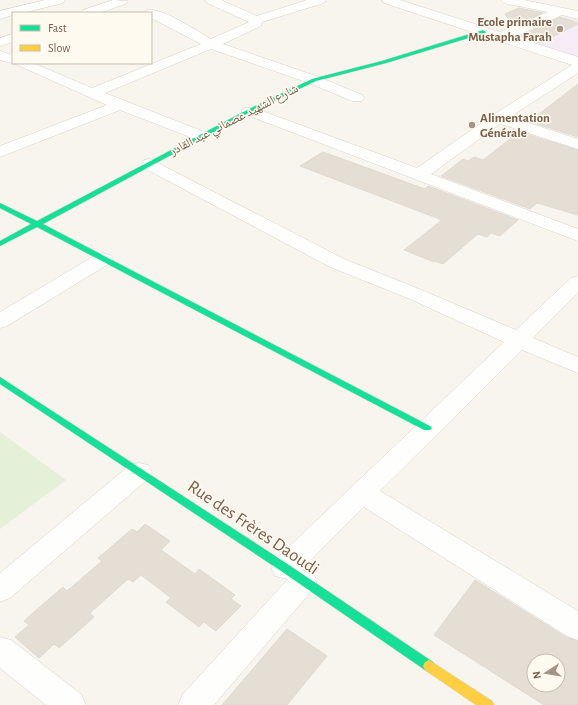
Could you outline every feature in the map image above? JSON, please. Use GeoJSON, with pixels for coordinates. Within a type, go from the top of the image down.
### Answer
{"type":"FeatureCollection","features":[{"type":"Feature","properties":{"kind":"street"},"geometry":{"type":"LineString","coordinates":[[0,15],[59,0]]}},
{"type":"Feature","properties":{"kind":"street"},"geometry":{"type":"LineString","coordinates":[[211,0],[256,20]]}},
{"type":"Feature","properties":{"kind":"street"},"geometry":{"type":"LineString","coordinates":[[93,93],[211,44],[256,23],[256,20],[320,0]]}},
{"type":"Feature","properties":{"kind":"street"},"geometry":{"type":"LineString","coordinates":[[388,0],[497,37],[578,62]]}},
{"type":"Feature","properties":{"kind":"street"},"geometry":{"type":"LineString","coordinates":[[507,0],[578,15]]}},
{"type":"Feature","properties":{"kind":"street"},"geometry":{"type":"LineString","coordinates":[[90,12],[121,1],[148,12]]}},
{"type":"Feature","properties":{"kind":"street"},"geometry":{"type":"LineString","coordinates":[[497,37],[511,34],[561,11]]}},
{"type":"Feature","properties":{"kind":"street"},"geometry":{"type":"LineString","coordinates":[[152,13],[174,23],[211,44],[314,80],[357,98]]}},
{"type":"Feature","properties":{"kind":"street","name":"شارع الشهيد عصماني عبد القادر"},"geometry":{"type":"LineString","coordinates":[[0,244],[201,136],[314,80],[384,62],[483,32]]}},
{"type":"Feature","properties":{"kind":"street"},"geometry":{"type":"LineString","coordinates":[[0,42],[12,38]]}},
{"type":"Feature","properties":{"kind":"street"},"geometry":{"type":"LineString","coordinates":[[0,55],[12,60]]}},
{"type":"Feature","properties":{"kind":"street"},"geometry":{"type":"LineString","coordinates":[[23,64],[120,105],[201,136]]}},
{"type":"Feature","properties":{"kind":"street"},"geometry":{"type":"LineString","coordinates":[[420,176],[498,118],[571,77],[578,68]]}},
{"type":"Feature","properties":{"kind":"street"},"geometry":{"type":"LineString","coordinates":[[0,152],[120,105]]}},
{"type":"Feature","properties":{"kind":"street"},"geometry":{"type":"LineString","coordinates":[[249,111],[578,235]]}},
{"type":"Feature","properties":{"kind":"street"},"geometry":{"type":"LineString","coordinates":[[498,118],[578,144]]}},
{"type":"Feature","properties":{"kind":"street"},"geometry":{"type":"LineString","coordinates":[[150,164],[337,263],[520,339],[578,366]]}},
{"type":"Feature","properties":{"kind":"street"},"geometry":{"type":"LineString","coordinates":[[0,205],[39,224],[427,428]]}},
{"type":"Feature","properties":{"kind":"street"},"geometry":{"type":"LineString","coordinates":[[0,321],[103,259]]}},
{"type":"Feature","properties":{"kind":"street"},"geometry":{"type":"LineString","coordinates":[[194,705],[294,574],[362,493],[578,282]]}},
{"type":"Feature","properties":{"kind":"street","name":"Rue des Frères Daoudi"},"geometry":{"type":"LineString","coordinates":[[0,380],[294,574],[487,705]]}},
{"type":"Feature","properties":{"kind":"street"},"geometry":{"type":"LineString","coordinates":[[0,590],[139,472]]}},
{"type":"Feature","properties":{"kind":"street"},"geometry":{"type":"LineString","coordinates":[[362,493],[578,627]]}},
{"type":"Feature","properties":{"kind":"street"},"geometry":{"type":"LineString","coordinates":[[0,650],[70,705]]}},
{"type":"Feature","properties":{"kind":"shaded area","name":"Ecole primaire Mustapha Farah"},"geometry":{"type":"Polygon","coordinates":[[[567,17],[578,20],[578,59],[526,43],[523,38],[567,17]]]}},
{"type":"Feature","properties":{"kind":"green space"},"geometry":{"type":"Polygon","coordinates":[[[0,432],[66,480],[0,529],[0,432]]]}},
{"type":"Feature","properties":{"kind":"building"},"geometry":{"type":"Polygon","coordinates":[[[519,8],[543,13],[513,25],[505,14],[519,8]]]}},
{"type":"Feature","properties":{"kind":"building"},"geometry":{"type":"Polygon","coordinates":[[[560,17],[578,24],[540,43],[521,36],[560,17]]]}},
{"type":"Feature","properties":{"kind":"building"},"geometry":{"type":"Polygon","coordinates":[[[578,84],[578,137],[531,122],[537,118],[535,117],[578,84]]]}},
{"type":"Feature","properties":{"kind":"building"},"geometry":{"type":"Polygon","coordinates":[[[519,132],[578,150],[578,215],[537,203],[530,209],[441,176],[463,159],[468,161],[474,157],[483,160],[519,132]]]}},
{"type":"Feature","properties":{"kind":"building"},"geometry":{"type":"Polygon","coordinates":[[[323,152],[425,189],[428,186],[518,220],[500,236],[491,233],[487,237],[478,234],[443,264],[434,262],[404,250],[442,220],[300,166],[323,152]]]}},
{"type":"Feature","properties":{"kind":"building"},"geometry":{"type":"Polygon","coordinates":[[[145,524],[170,541],[161,550],[195,574],[199,569],[235,595],[231,599],[241,606],[216,631],[204,622],[199,627],[166,602],[171,598],[141,575],[133,582],[128,579],[90,613],[94,617],[59,648],[54,644],[39,658],[15,637],[29,625],[24,621],[49,599],[63,587],[67,591],[102,561],[98,558],[132,529],[137,532],[145,524]]]}},
{"type":"Feature","properties":{"kind":"building"},"geometry":{"type":"Polygon","coordinates":[[[475,580],[566,637],[578,641],[578,705],[544,705],[434,635],[475,580]]]}},
{"type":"Feature","properties":{"kind":"building"},"geometry":{"type":"Polygon","coordinates":[[[287,629],[327,656],[287,705],[222,705],[287,629]]]}},
{"type":"Feature","properties":{"kind":"traffic: fast"},"geometry":{"type":"LineString","coordinates":[[0,244],[249,111],[314,80],[384,62],[483,32]]}},
{"type":"Feature","properties":{"kind":"traffic: fast"},"geometry":{"type":"LineString","coordinates":[[0,205],[427,428]]}},
{"type":"Feature","properties":{"kind":"traffic: fast"},"geometry":{"type":"LineString","coordinates":[[0,380],[285,568],[429,666]]}},
{"type":"Feature","properties":{"kind":"traffic: slow"},"geometry":{"type":"LineString","coordinates":[[429,666],[487,705]]}},
{"type":"Feature","properties":{"kind":"place","name":"Ecole primaire Mustapha Farah"},"geometry":{"type":"Point","coordinates":[560,29]}},
{"type":"Feature","properties":{"kind":"place","name":"Alimentation Générale"},"geometry":{"type":"Point","coordinates":[472,125]}}]}
